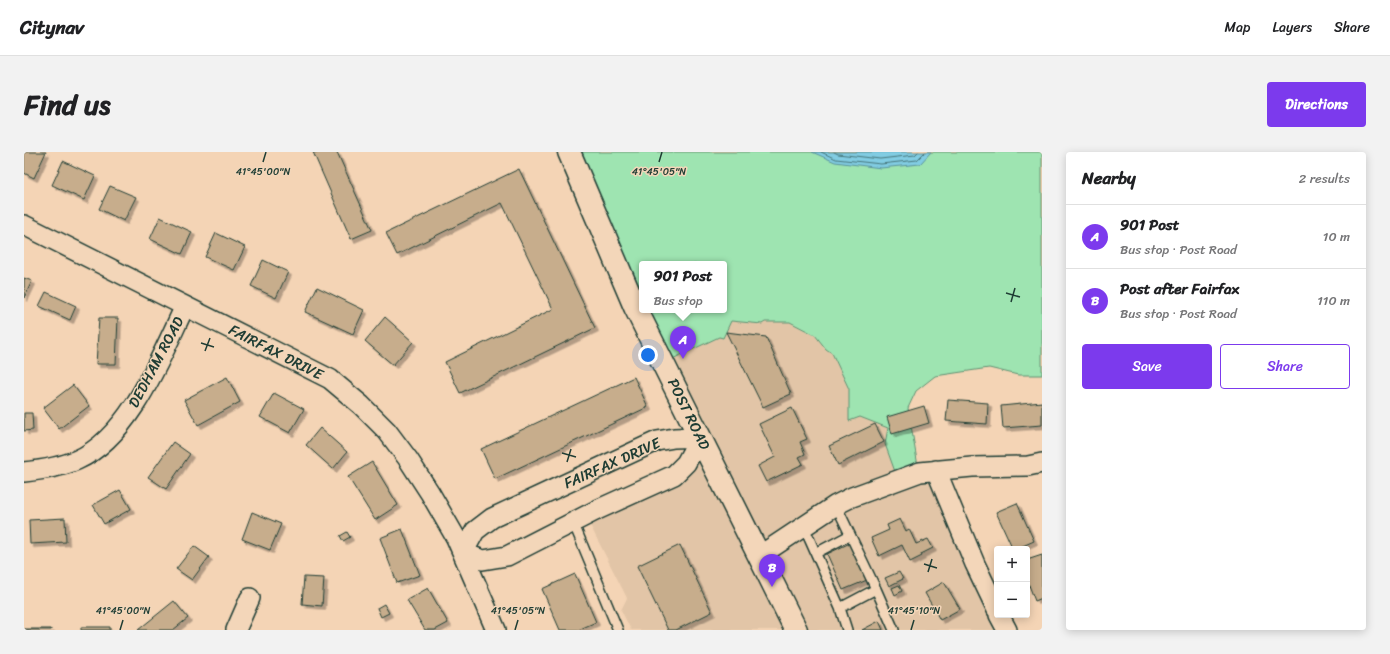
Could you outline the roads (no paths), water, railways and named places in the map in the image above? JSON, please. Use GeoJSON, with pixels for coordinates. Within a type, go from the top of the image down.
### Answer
{"type":"FeatureCollection","features":[{"type":"Feature","properties":{"kind":"main road","name":"POST ROAD"},"geometry":{"type":"LineString","coordinates":[[569,152],[635,307],[796,630]]}},
{"type":"Feature","properties":{"kind":"street","name":"FAIRFAX DRIVE"},"geometry":{"type":"LineString","coordinates":[[24,225],[330,379],[361,405],[386,431],[408,459],[434,499],[463,554]]}},
{"type":"Feature","properties":{"kind":"street","name":"DEDHAM ROAD"},"geometry":{"type":"LineString","coordinates":[[24,472],[51,468],[78,460],[99,447],[116,431],[151,377],[185,306]]}},
{"type":"Feature","properties":{"kind":"street"},"geometry":{"type":"LineString","coordinates":[[463,554],[483,560],[507,556],[573,522],[674,475],[686,463],[700,437]]}},
{"type":"Feature","properties":{"kind":"street","name":"FAIRFAX DRIVE"},"geometry":{"type":"LineString","coordinates":[[463,554],[475,531],[492,518],[657,441],[674,438],[700,437]]}},
{"type":"Feature","properties":{"kind":"street"},"geometry":{"type":"LineString","coordinates":[[759,556],[836,505],[852,497],[920,472],[972,467],[1028,466],[1042,463]]}},
{"type":"Feature","properties":{"kind":"street"},"geometry":{"type":"LineString","coordinates":[[936,470],[975,564],[994,604]]}},
{"type":"Feature","properties":{"kind":"street"},"geometry":{"type":"LineString","coordinates":[[463,554],[496,630]]}},
{"type":"Feature","properties":{"kind":"street"},"geometry":{"type":"LineString","coordinates":[[236,630],[250,598]]}},
{"type":"Feature","properties":{"kind":"street"},"geometry":{"type":"LineString","coordinates":[[1001,618],[1007,630]]}},
{"type":"Feature","properties":{"kind":"lane"},"geometry":{"type":"LineString","coordinates":[[836,505],[894,630]]}},
{"type":"Feature","properties":{"kind":"lane"},"geometry":{"type":"LineString","coordinates":[[573,522],[618,630]]}},
{"type":"Feature","properties":{"kind":"lane"},"geometry":{"type":"LineString","coordinates":[[804,527],[840,608],[847,630]]}},
{"type":"Feature","properties":{"kind":"lane"},"geometry":{"type":"LineString","coordinates":[[816,553],[850,535]]}},
{"type":"Feature","properties":{"kind":"lane"},"geometry":{"type":"LineString","coordinates":[[840,608],[876,590]]}},
{"type":"Feature","properties":{"kind":"water"},"geometry":{"type":"Polygon","coordinates":[[[812,152],[931,152],[920,164],[881,168],[835,162],[812,152]]]}},
{"type":"Feature","properties":{"kind":"place","name":"901 Post"},"geometry":{"type":"Point","coordinates":[683,359]}},
{"type":"Feature","properties":{"kind":"place","name":"Post after Fairfax"},"geometry":{"type":"Point","coordinates":[772,587]}}]}
